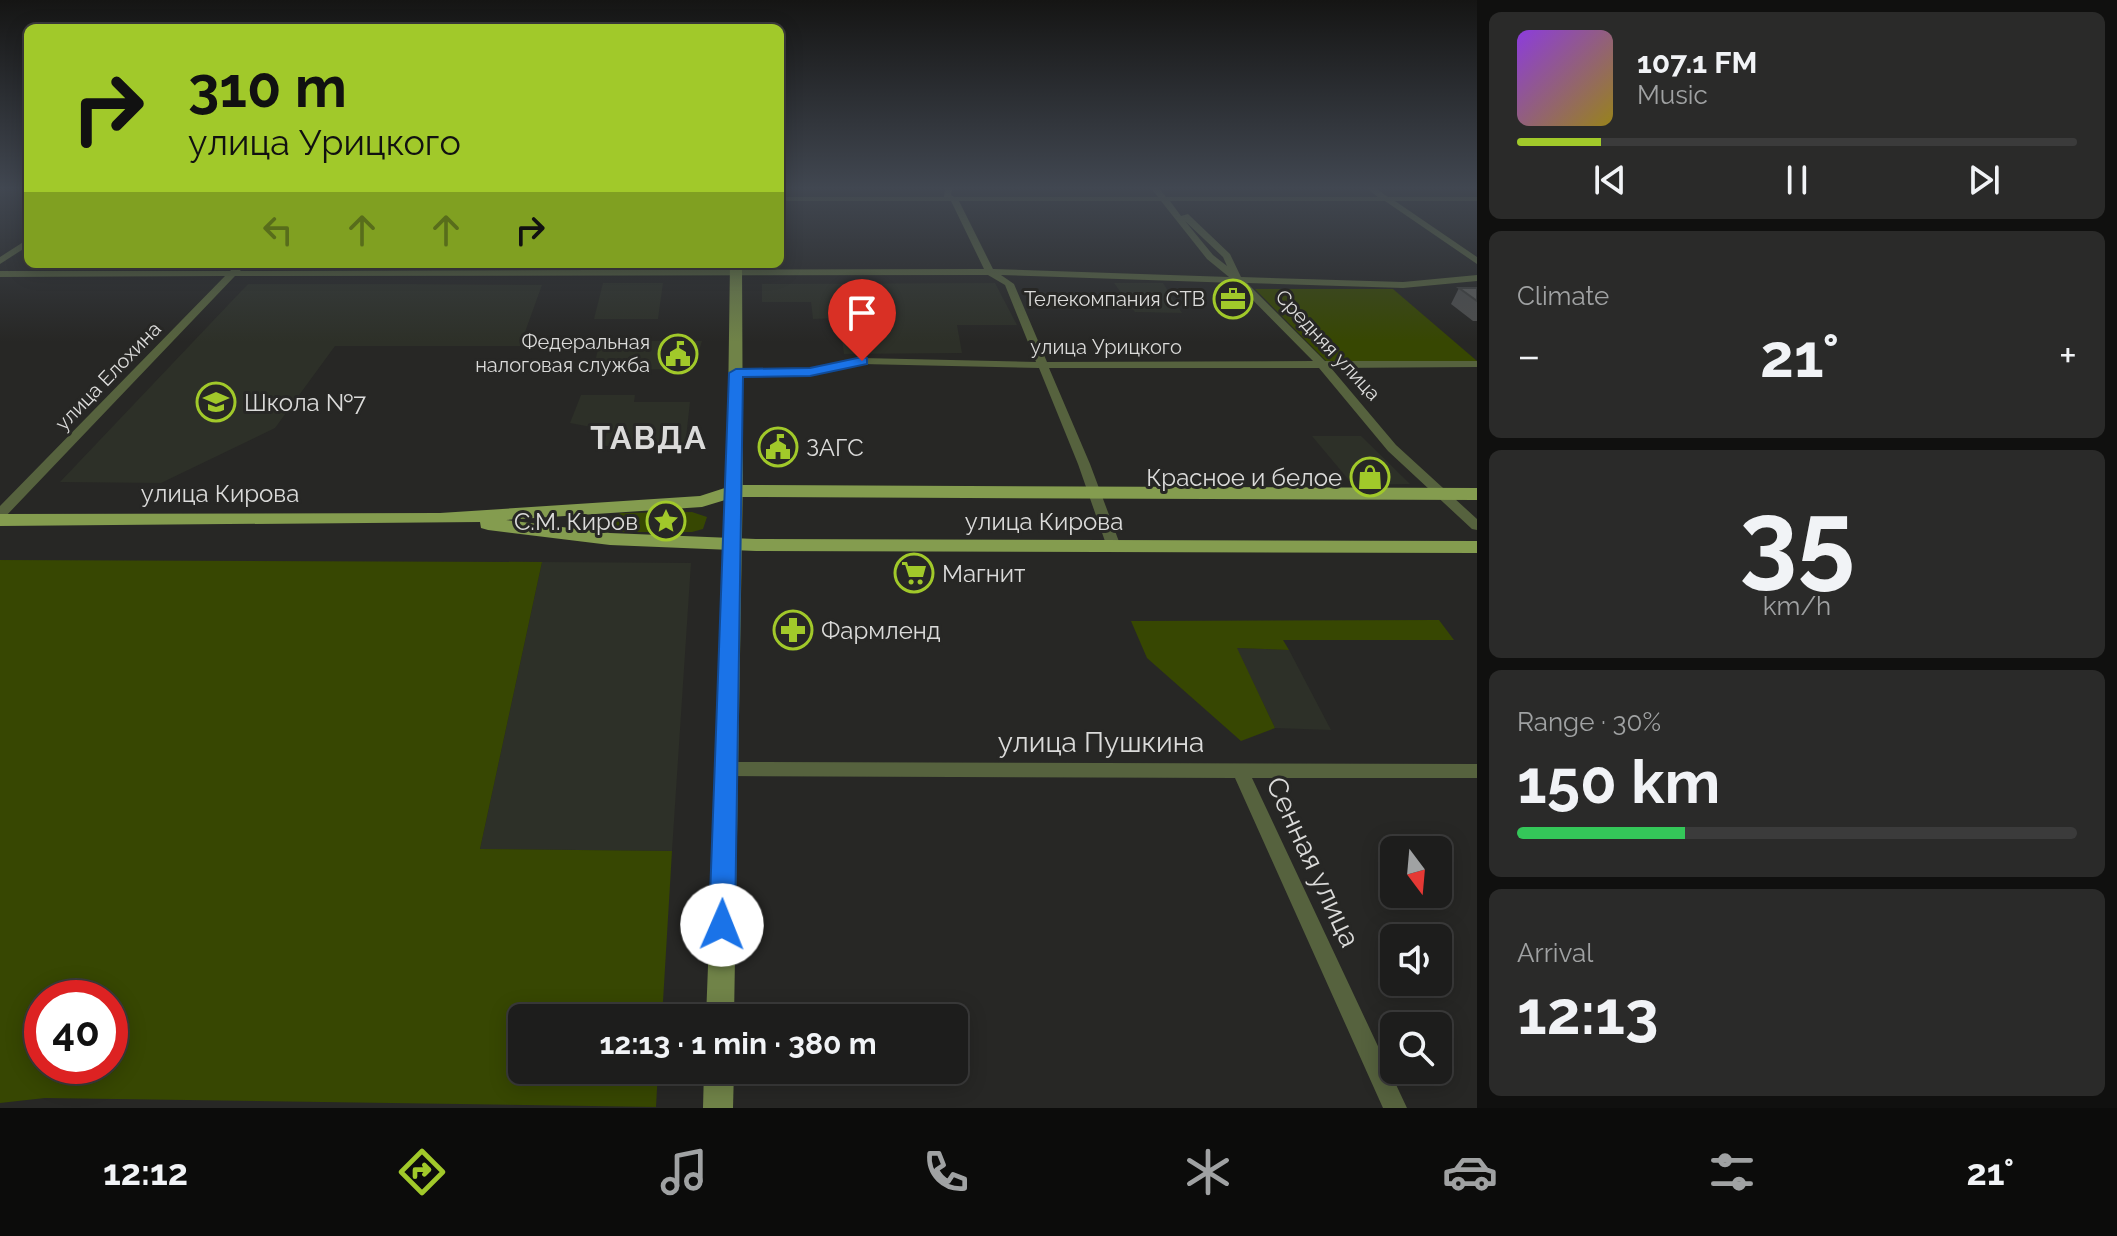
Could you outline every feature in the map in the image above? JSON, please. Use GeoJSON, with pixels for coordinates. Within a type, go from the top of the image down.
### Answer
{"type":"FeatureCollection","features":[{"type":"Feature","properties":{"kind":"main road","name":"улица Кирова"},"geometry":{"type":"LineString","coordinates":[[0,520],[440,519],[612,504],[702,501],[734,491],[1094,495],[1477,494]]}},
{"type":"Feature","properties":{"kind":"main road"},"geometry":{"type":"LineString","coordinates":[[610,539],[589,525],[592,515],[612,504]]}},
{"type":"Feature","properties":{"kind":"main road","name":"улица Кирова"},"geometry":{"type":"LineString","coordinates":[[440,519],[610,539],[731,544],[1477,547]]}},
{"type":"Feature","properties":{"kind":"street"},"geometry":{"type":"LineString","coordinates":[[973,239],[990,272],[1009,284],[1044,365],[1114,547]]}},
{"type":"Feature","properties":{"kind":"street","name":"Средняя улица"},"geometry":{"type":"LineString","coordinates":[[1196,239],[1210,257],[1238,279],[1324,366],[1392,448],[1477,526]]}},
{"type":"Feature","properties":{"kind":"street"},"geometry":{"type":"LineString","coordinates":[[1444,239],[1477,261]]}},
{"type":"Feature","properties":{"kind":"street"},"geometry":{"type":"LineString","coordinates":[[0,261],[24,245]]}},
{"type":"Feature","properties":{"kind":"street"},"geometry":{"type":"LineString","coordinates":[[106,273],[112,268]]}},
{"type":"Feature","properties":{"kind":"street","name":"улица Елохина"},"geometry":{"type":"LineString","coordinates":[[0,514],[238,268]]}},
{"type":"Feature","properties":{"kind":"street"},"geometry":{"type":"LineString","coordinates":[[477,274],[480,268]]}},
{"type":"Feature","properties":{"kind":"street"},"geometry":{"type":"LineString","coordinates":[[0,274],[477,274],[736,269],[990,272],[1403,285],[1477,278]]}},
{"type":"Feature","properties":{"kind":"street"},"geometry":{"type":"LineString","coordinates":[[720,1004],[734,491],[736,269]]}},
{"type":"Feature","properties":{"kind":"street","name":"улица Урицкого"},"geometry":{"type":"LineString","coordinates":[[736,373],[810,372],[862,361],[1044,365],[1477,364]]}},
{"type":"Feature","properties":{"kind":"street","name":"улица Пушкина"},"geometry":{"type":"LineString","coordinates":[[725,769],[1477,771]]}},
{"type":"Feature","properties":{"kind":"street","name":"Сенная улица"},"geometry":{"type":"LineString","coordinates":[[1240,770],[1395,1108]]}},
{"type":"Feature","properties":{"kind":"street"},"geometry":{"type":"LineString","coordinates":[[718,1108],[719,1084]]}},
{"type":"Feature","properties":{"kind":"shaded area"},"geometry":{"type":"Polygon","coordinates":[[[603,283],[663,283],[658,319],[594,319],[603,283]]]}},
{"type":"Feature","properties":{"kind":"shaded area"},"geometry":{"type":"Polygon","coordinates":[[[995,283],[1017,325],[957,325],[962,353],[844,354],[839,318],[813,319],[811,302],[762,302],[762,284],[995,283]]]}},
{"type":"Feature","properties":{"kind":"shaded area"},"geometry":{"type":"Polygon","coordinates":[[[1114,283],[1163,283],[1182,313],[1135,312],[1114,283]]]}},
{"type":"Feature","properties":{"kind":"shaded area","name":"Школа №7"},"geometry":{"type":"Polygon","coordinates":[[[248,284],[542,285],[520,346],[335,346],[275,428],[161,483],[60,482],[248,284]]]}},
{"type":"Feature","properties":{"kind":"shaded area"},"geometry":{"type":"Polygon","coordinates":[[[600,341],[702,341],[695,364],[685,369],[593,370],[600,341]]]}},
{"type":"Feature","properties":{"kind":"shaded area"},"geometry":{"type":"Polygon","coordinates":[[[581,395],[635,395],[634,402],[690,402],[685,447],[604,446],[607,430],[570,423],[581,395]]]}},
{"type":"Feature","properties":{"kind":"shaded area"},"geometry":{"type":"Polygon","coordinates":[[[1312,436],[1361,436],[1410,484],[1353,485],[1312,436]]]}},
{"type":"Feature","properties":{"kind":"shaded area"},"geometry":{"type":"Polygon","coordinates":[[[542,562],[691,563],[672,851],[480,849],[542,562]]]}},
{"type":"Feature","properties":{"kind":"shaded area"},"geometry":{"type":"Polygon","coordinates":[[[1236,648],[1289,650],[1331,730],[1275,728],[1236,648]]]}},
{"type":"Feature","properties":{"kind":"green space"},"geometry":{"type":"Polygon","coordinates":[[[1255,289],[1393,289],[1477,361],[1327,362],[1255,289]]]}},
{"type":"Feature","properties":{"kind":"green space"},"geometry":{"type":"Polygon","coordinates":[[[692,512],[707,517],[703,529],[692,532],[616,532],[607,527],[610,517],[621,513],[692,512]]]}},
{"type":"Feature","properties":{"kind":"green space"},"geometry":{"type":"Polygon","coordinates":[[[0,560],[542,562],[480,849],[672,851],[663,1004],[508,1004],[508,1084],[657,1084],[656,1107],[45,1098],[0,1103],[0,560]]]}},
{"type":"Feature","properties":{"kind":"green space"},"geometry":{"type":"Polygon","coordinates":[[[1439,620],[1454,640],[1283,640],[1289,650],[1237,648],[1275,728],[1241,741],[1147,658],[1131,621],[1439,620]]]}},
{"type":"Feature","properties":{"kind":"building"},"geometry":{"type":"Polygon","coordinates":[[[1459,288],[1477,288],[1477,301],[1459,288]]]}},
{"type":"Feature","properties":{"kind":"place","name":"Телекомпания СТВ"},"geometry":{"type":"Point","coordinates":[1233,299]}},
{"type":"Feature","properties":{"kind":"place","name":"Федеральная налоговая служба"},"geometry":{"type":"Point","coordinates":[678,354]}},
{"type":"Feature","properties":{"kind":"place","name":"Школа №7"},"geometry":{"type":"Point","coordinates":[216,402]}},
{"type":"Feature","properties":{"kind":"place","name":"ЗАГС"},"geometry":{"type":"Point","coordinates":[778,447]}},
{"type":"Feature","properties":{"kind":"place","name":"Красное и белое"},"geometry":{"type":"Point","coordinates":[1370,477]}},
{"type":"Feature","properties":{"kind":"place","name":"С.М. Киров"},"geometry":{"type":"Point","coordinates":[666,521]}},
{"type":"Feature","properties":{"kind":"place","name":"Магнит"},"geometry":{"type":"Point","coordinates":[914,573]}},
{"type":"Feature","properties":{"kind":"place","name":"Фармленд"},"geometry":{"type":"Point","coordinates":[793,630]}},
{"type":"Feature","properties":{"kind":"district","name":"ТАВДА"},"geometry":{"type":"Point","coordinates":[649,437]}},
{"type":"Feature","properties":{"kind":"route"},"geometry":{"type":"LineString","coordinates":[[722,925],[736,373],[810,372],[862,361]]}}]}
